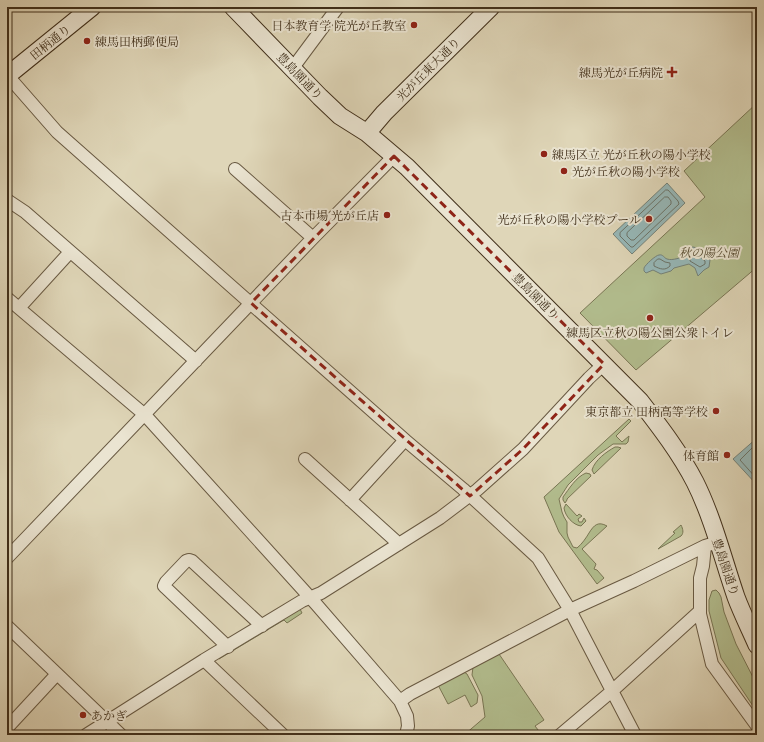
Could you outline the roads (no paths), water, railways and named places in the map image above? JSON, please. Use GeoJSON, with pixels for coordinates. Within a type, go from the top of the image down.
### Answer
{"type":"FeatureCollection","features":[{"type":"Feature","properties":{"kind":"street","name":"田柄通り"},"geometry":{"type":"LineString","coordinates":[[7,76],[92,7]]}},
{"type":"Feature","properties":{"kind":"street","name":"豊島園通り"},"geometry":{"type":"LineString","coordinates":[[233,7],[292,69],[340,116],[367,133],[422,182],[640,401],[673,445],[694,481],[704,502],[711,544],[757,645]]}},
{"type":"Feature","properties":{"kind":"street"},"geometry":{"type":"LineString","coordinates":[[292,69],[338,7]]}},
{"type":"Feature","properties":{"kind":"street","name":"光が丘東大通り"},"geometry":{"type":"LineString","coordinates":[[367,133],[384,113],[491,7]]}},
{"type":"Feature","properties":{"kind":"street"},"geometry":{"type":"LineString","coordinates":[[7,76],[57,132],[470,496],[538,558],[570,610],[635,735]]}},
{"type":"Feature","properties":{"kind":"street"},"geometry":{"type":"LineString","coordinates":[[7,558],[313,238],[394,156]]}},
{"type":"Feature","properties":{"kind":"street"},"geometry":{"type":"LineString","coordinates":[[235,169],[313,238]]}},
{"type":"Feature","properties":{"kind":"street"},"geometry":{"type":"LineString","coordinates":[[7,200],[25,212],[196,361]]}},
{"type":"Feature","properties":{"kind":"street"},"geometry":{"type":"LineString","coordinates":[[19,308],[70,252]]}},
{"type":"Feature","properties":{"kind":"street"},"geometry":{"type":"LineString","coordinates":[[7,298],[145,415],[310,597],[400,701],[407,716],[408,726],[406,735]]}},
{"type":"Feature","properties":{"kind":"street"},"geometry":{"type":"LineString","coordinates":[[86,735],[204,660],[228,647],[302,601],[321,593],[440,518],[470,496],[523,449],[589,378],[604,364]]}},
{"type":"Feature","properties":{"kind":"street"},"geometry":{"type":"LineString","coordinates":[[350,500],[405,440]]}},
{"type":"Feature","properties":{"kind":"street"},"geometry":{"type":"LineString","coordinates":[[305,460],[399,544]]}},
{"type":"Feature","properties":{"kind":"street"},"geometry":{"type":"LineString","coordinates":[[400,701],[410,694],[570,610],[711,544]]}},
{"type":"Feature","properties":{"kind":"street"},"geometry":{"type":"LineString","coordinates":[[711,544],[700,578],[700,611],[705,637],[712,664],[757,726]]}},
{"type":"Feature","properties":{"kind":"street"},"geometry":{"type":"LineString","coordinates":[[228,647],[164,586],[186,561],[189,560],[192,562],[262,626]]}},
{"type":"Feature","properties":{"kind":"street"},"geometry":{"type":"LineString","coordinates":[[560,735],[612,691],[700,611]]}},
{"type":"Feature","properties":{"kind":"street"},"geometry":{"type":"LineString","coordinates":[[7,626],[121,735]]}},
{"type":"Feature","properties":{"kind":"street"},"geometry":{"type":"LineString","coordinates":[[204,660],[283,735]]}},
{"type":"Feature","properties":{"kind":"street"},"geometry":{"type":"LineString","coordinates":[[7,728],[57,674]]}},
{"type":"Feature","properties":{"kind":"water","name":"光が丘秋の陽小学校プール"},"geometry":{"type":"Polygon","coordinates":[[[667,183],[685,203],[632,254],[613,234],[667,183]]]}},
{"type":"Feature","properties":{"kind":"water"},"geometry":{"type":"Polygon","coordinates":[[[693,247],[697,248],[710,260],[709,267],[698,276],[695,268],[689,264],[674,268],[671,271],[661,274],[653,270],[646,273],[644,271],[646,265],[658,255],[662,255],[672,260],[677,259],[687,256],[689,253],[685,249],[693,247]]]}},
{"type":"Feature","properties":{"kind":"water"},"geometry":{"type":"Polygon","coordinates":[[[757,438],[757,485],[733,459],[757,438]]]}},
{"type":"Feature","properties":{"kind":"place","name":"日本教育学 院光が丘教室"},"geometry":{"type":"Point","coordinates":[414,25]}},
{"type":"Feature","properties":{"kind":"place","name":"練馬田柄郵便局"},"geometry":{"type":"Point","coordinates":[87,41]}},
{"type":"Feature","properties":{"kind":"place","name":"練馬光が丘病院"},"geometry":{"type":"Point","coordinates":[672,72]}},
{"type":"Feature","properties":{"kind":"place","name":"練馬区立 光が丘秋の陽小学校"},"geometry":{"type":"Point","coordinates":[544,154]}},
{"type":"Feature","properties":{"kind":"place","name":"光が丘秋の陽小学校"},"geometry":{"type":"Point","coordinates":[564,171]}},
{"type":"Feature","properties":{"kind":"place","name":"古本市場 光が丘店"},"geometry":{"type":"Point","coordinates":[387,215]}},
{"type":"Feature","properties":{"kind":"place","name":"光が丘秋の陽小学校プール"},"geometry":{"type":"Point","coordinates":[649,219]}},
{"type":"Feature","properties":{"kind":"place","name":"練馬区立秋の陽公園公衆トイレ"},"geometry":{"type":"Point","coordinates":[650,318]}},
{"type":"Feature","properties":{"kind":"place","name":"東京都立 田柄高等学校"},"geometry":{"type":"Point","coordinates":[716,411]}},
{"type":"Feature","properties":{"kind":"place","name":"体育館"},"geometry":{"type":"Point","coordinates":[727,455]}},
{"type":"Feature","properties":{"kind":"place","name":"あかぎ"},"geometry":{"type":"Point","coordinates":[83,715]}},
{"type":"Feature","properties":{"kind":"park label","name":"秋の陽公園"},"geometry":{"type":"Point","coordinates":[709,252]}}]}
